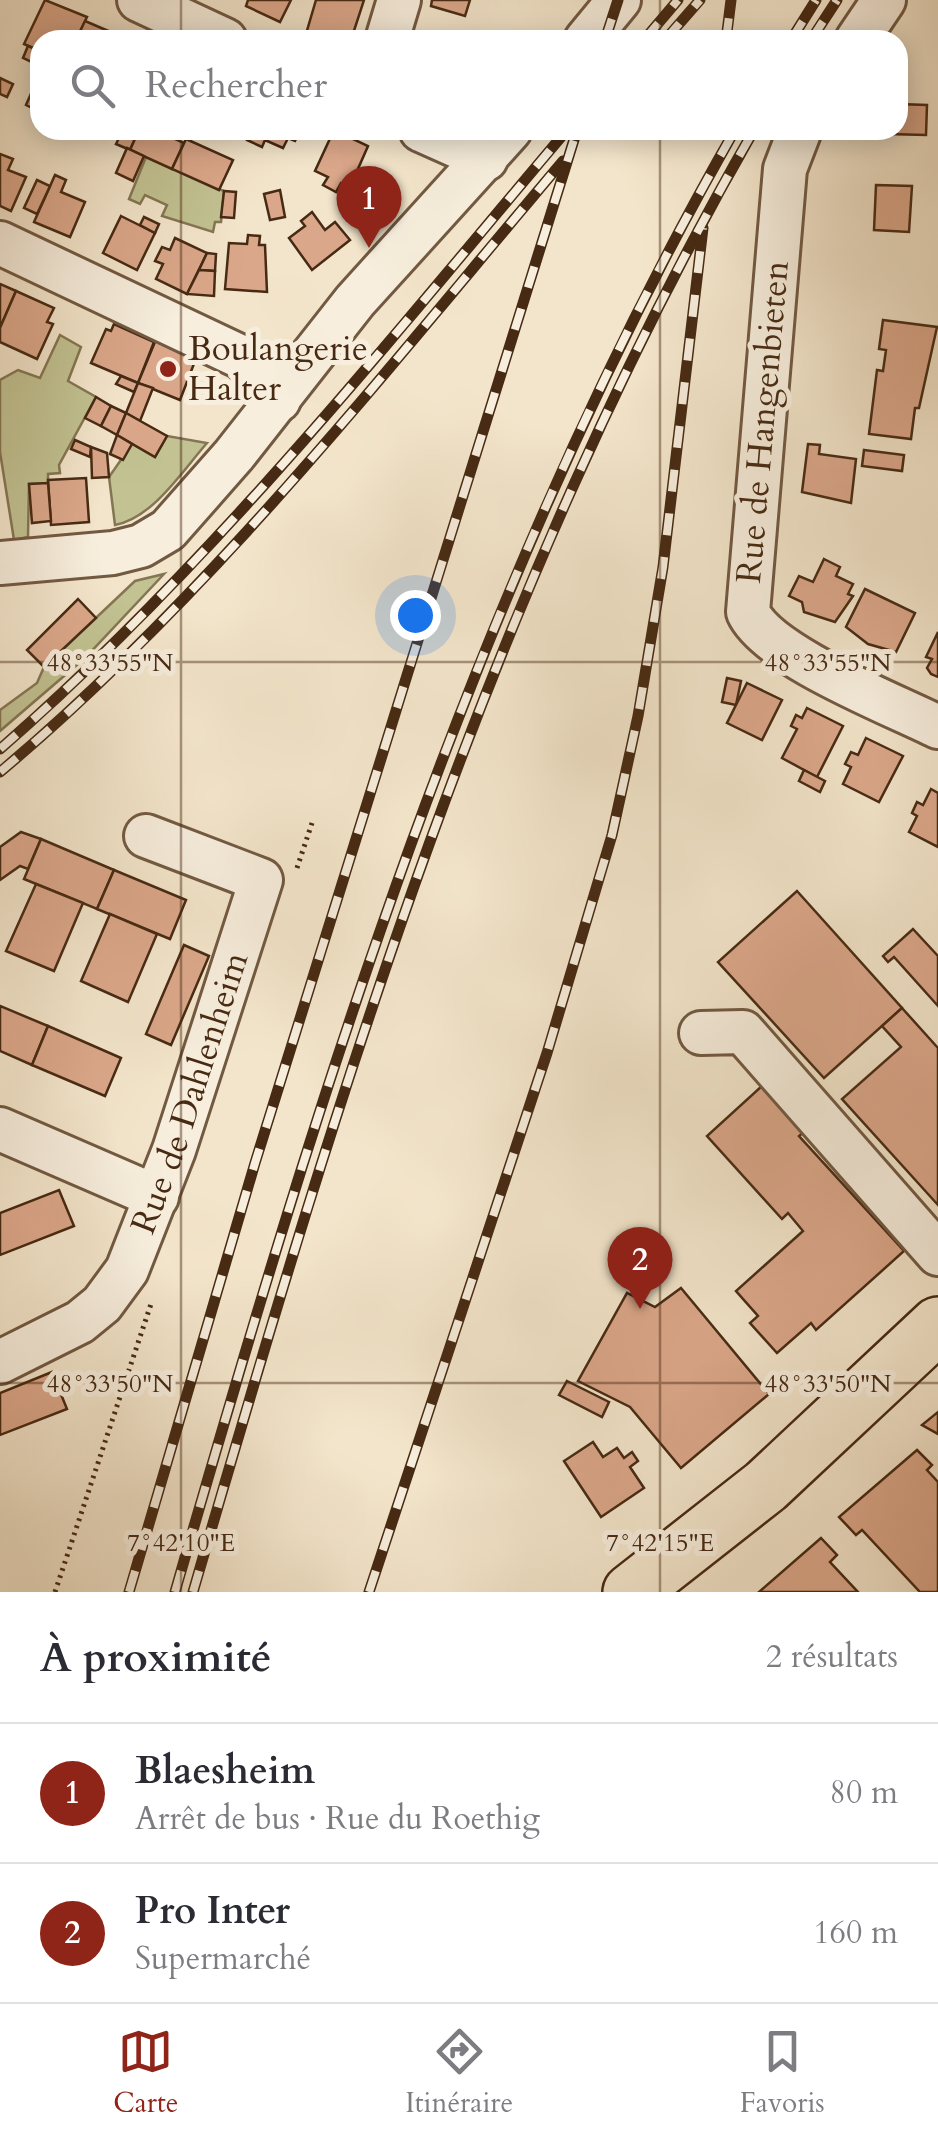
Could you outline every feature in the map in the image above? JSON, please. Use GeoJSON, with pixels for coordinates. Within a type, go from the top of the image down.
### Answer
{"type":"FeatureCollection","features":[{"type":"Feature","properties":{"kind":"main road"},"geometry":{"type":"LineString","coordinates":[[631,1592],[766,1486],[938,1325]]}},
{"type":"Feature","properties":{"kind":"street"},"geometry":{"type":"LineString","coordinates":[[140,0],[204,30]]}},
{"type":"Feature","properties":{"kind":"street"},"geometry":{"type":"LineString","coordinates":[[390,30],[398,0]]}},
{"type":"Feature","properties":{"kind":"street"},"geometry":{"type":"LineString","coordinates":[[594,30],[620,0]]}},
{"type":"Feature","properties":{"kind":"street"},"geometry":{"type":"LineString","coordinates":[[864,30],[884,0]]}},
{"type":"Feature","properties":{"kind":"street","name":"Rue de Hangenbieten"},"geometry":{"type":"LineString","coordinates":[[796,140],[785,169],[748,612],[754,625],[781,649],[938,726]]}},
{"type":"Feature","properties":{"kind":"street"},"geometry":{"type":"LineString","coordinates":[[0,563],[113,553],[154,540],[181,517],[356,301],[498,144]]}},
{"type":"Feature","properties":{"kind":"street"},"geometry":{"type":"LineString","coordinates":[[0,243],[240,357],[267,380],[279,400]]}},
{"type":"Feature","properties":{"kind":"street","name":"Rue de Dahlenheim"},"geometry":{"type":"LineString","coordinates":[[0,1362],[52,1338],[102,1304],[128,1270],[157,1198],[261,880],[146,836]]}},
{"type":"Feature","properties":{"kind":"street"},"geometry":{"type":"LineString","coordinates":[[700,1033],[743,1032],[938,1254]]}},
{"type":"Feature","properties":{"kind":"street"},"geometry":{"type":"LineString","coordinates":[[0,1128],[157,1198]]}},
{"type":"Feature","properties":{"kind":"green space"},"geometry":{"type":"Polygon","coordinates":[[[146,157],[224,191],[221,222],[215,222],[213,232],[162,216],[167,205],[145,195],[140,204],[129,199],[146,157]]]}},
{"type":"Feature","properties":{"kind":"green space"},"geometry":{"type":"Polygon","coordinates":[[[60,335],[81,347],[68,381],[96,397],[59,465],[60,473],[48,474],[48,483],[29,484],[28,537],[14,540],[0,452],[0,380],[18,370],[40,378],[60,335]]]}},
{"type":"Feature","properties":{"kind":"green space"},"geometry":{"type":"Polygon","coordinates":[[[167,436],[207,443],[154,503],[129,521],[115,525],[109,477],[132,444],[155,457],[167,436]]]}},
{"type":"Feature","properties":{"kind":"green space"},"geometry":{"type":"Polygon","coordinates":[[[164,574],[85,658],[0,731],[0,710],[37,683],[44,667],[135,581],[164,574]]]}},
{"type":"Feature","properties":{"kind":"building"},"geometry":{"type":"Polygon","coordinates":[[[45,0],[87,17],[81,30],[31,30],[45,0]]]}},
{"type":"Feature","properties":{"kind":"building"},"geometry":{"type":"Polygon","coordinates":[[[248,0],[291,0],[280,22],[246,6],[248,0]]]}},
{"type":"Feature","properties":{"kind":"building"},"geometry":{"type":"Polygon","coordinates":[[[316,0],[364,0],[354,30],[307,30],[316,0]]]}},
{"type":"Feature","properties":{"kind":"building"},"geometry":{"type":"Polygon","coordinates":[[[432,0],[470,0],[465,16],[431,6],[432,0]]]}},
{"type":"Feature","properties":{"kind":"building"},"geometry":{"type":"Polygon","coordinates":[[[85,21],[106,30],[81,30],[85,21]]]}},
{"type":"Feature","properties":{"kind":"building"},"geometry":{"type":"Polygon","coordinates":[[[28,46],[30,47],[30,61],[23,58],[28,46]]]}},
{"type":"Feature","properties":{"kind":"building"},"geometry":{"type":"Polygon","coordinates":[[[0,78],[13,84],[7,97],[0,94],[0,78]]]}},
{"type":"Feature","properties":{"kind":"building"},"geometry":{"type":"Polygon","coordinates":[[[908,104],[927,105],[926,135],[908,135],[908,104]]]}},
{"type":"Feature","properties":{"kind":"building"},"geometry":{"type":"Polygon","coordinates":[[[118,140],[134,140],[130,150],[116,144],[118,140]]]}},
{"type":"Feature","properties":{"kind":"building"},"geometry":{"type":"Polygon","coordinates":[[[134,140],[184,143],[172,169],[130,150],[134,140]]]}},
{"type":"Feature","properties":{"kind":"building"},"geometry":{"type":"Polygon","coordinates":[[[186,140],[233,160],[219,190],[172,169],[186,140]]]}},
{"type":"Feature","properties":{"kind":"building"},"geometry":{"type":"Polygon","coordinates":[[[247,140],[265,140],[262,147],[247,140]]]}},
{"type":"Feature","properties":{"kind":"building"},"geometry":{"type":"Polygon","coordinates":[[[265,140],[287,140],[283,148],[265,140]]]}},
{"type":"Feature","properties":{"kind":"building"},"geometry":{"type":"Polygon","coordinates":[[[329,140],[355,140],[368,146],[350,187],[341,183],[336,192],[323,185],[328,177],[315,171],[329,140]]]}},
{"type":"Feature","properties":{"kind":"building"},"geometry":{"type":"Polygon","coordinates":[[[127,148],[144,156],[133,181],[116,173],[127,148]]]}},
{"type":"Feature","properties":{"kind":"building"},"geometry":{"type":"Polygon","coordinates":[[[0,154],[13,159],[8,170],[26,177],[11,211],[0,206],[0,154]]]}},
{"type":"Feature","properties":{"kind":"building"},"geometry":{"type":"Polygon","coordinates":[[[55,175],[66,180],[61,192],[85,202],[70,237],[34,222],[55,175]]]}},
{"type":"Feature","properties":{"kind":"building"},"geometry":{"type":"Polygon","coordinates":[[[37,180],[50,186],[37,214],[24,208],[37,180]]]}},
{"type":"Feature","properties":{"kind":"building"},"geometry":{"type":"Polygon","coordinates":[[[876,185],[912,186],[909,232],[874,230],[876,185]]]}},
{"type":"Feature","properties":{"kind":"building"},"geometry":{"type":"Polygon","coordinates":[[[280,190],[285,217],[270,220],[264,194],[280,190]]]}},
{"type":"Feature","properties":{"kind":"building"},"geometry":{"type":"Polygon","coordinates":[[[224,191],[236,192],[234,218],[221,217],[224,191]]]}},
{"type":"Feature","properties":{"kind":"building"},"geometry":{"type":"Polygon","coordinates":[[[312,212],[325,230],[335,222],[350,240],[312,270],[289,238],[305,226],[301,221],[312,212]]]}},
{"type":"Feature","properties":{"kind":"building"},"geometry":{"type":"Polygon","coordinates":[[[121,216],[155,233],[137,270],[103,253],[121,216]]]}},
{"type":"Feature","properties":{"kind":"building"},"geometry":{"type":"Polygon","coordinates":[[[144,217],[159,224],[155,233],[140,225],[144,217]]]}},
{"type":"Feature","properties":{"kind":"building"},"geometry":{"type":"Polygon","coordinates":[[[248,235],[260,236],[259,245],[265,245],[267,292],[225,289],[229,243],[247,244],[248,235]]]}},
{"type":"Feature","properties":{"kind":"building"},"geometry":{"type":"Polygon","coordinates":[[[175,238],[207,253],[187,294],[156,279],[163,264],[155,261],[162,247],[170,250],[175,238]]]}},
{"type":"Feature","properties":{"kind":"building"},"geometry":{"type":"Polygon","coordinates":[[[207,253],[216,254],[215,271],[199,270],[207,253]]]}},
{"type":"Feature","properties":{"kind":"building"},"geometry":{"type":"Polygon","coordinates":[[[199,270],[215,271],[214,296],[187,294],[199,270]]]}},
{"type":"Feature","properties":{"kind":"building"},"geometry":{"type":"Polygon","coordinates":[[[0,284],[16,291],[0,328],[0,284]]]}},
{"type":"Feature","properties":{"kind":"building"},"geometry":{"type":"Polygon","coordinates":[[[16,291],[54,308],[47,322],[53,324],[37,359],[0,342],[0,328],[16,291]]]}},
{"type":"Feature","properties":{"kind":"building"},"geometry":{"type":"Polygon","coordinates":[[[883,320],[937,327],[919,408],[915,408],[911,439],[869,434],[877,370],[883,371],[886,350],[879,349],[883,320]]]}},
{"type":"Feature","properties":{"kind":"building"},"geometry":{"type":"Polygon","coordinates":[[[114,324],[154,342],[138,383],[91,363],[106,329],[111,331],[114,324]]]}},
{"type":"Feature","properties":{"kind":"building","name":"Boulangerie Halter"},"geometry":{"type":"Polygon","coordinates":[[[157,337],[197,356],[180,400],[138,383],[157,337]]]}},
{"type":"Feature","properties":{"kind":"building"},"geometry":{"type":"Polygon","coordinates":[[[121,376],[138,383],[134,392],[116,384],[121,376]]]}},
{"type":"Feature","properties":{"kind":"building"},"geometry":{"type":"Polygon","coordinates":[[[138,383],[153,388],[140,421],[126,413],[138,383]]]}},
{"type":"Feature","properties":{"kind":"building"},"geometry":{"type":"Polygon","coordinates":[[[96,397],[111,406],[101,426],[85,418],[96,397]]]}},
{"type":"Feature","properties":{"kind":"building"},"geometry":{"type":"Polygon","coordinates":[[[111,406],[126,413],[117,435],[101,426],[111,406]]]}},
{"type":"Feature","properties":{"kind":"building"},"geometry":{"type":"Polygon","coordinates":[[[126,413],[167,436],[155,457],[117,435],[126,413]]]}},
{"type":"Feature","properties":{"kind":"building"},"geometry":{"type":"Polygon","coordinates":[[[117,435],[132,444],[123,460],[110,454],[117,435]]]}},
{"type":"Feature","properties":{"kind":"building"},"geometry":{"type":"Polygon","coordinates":[[[75,440],[91,447],[90,457],[71,449],[75,440]]]}},
{"type":"Feature","properties":{"kind":"building"},"geometry":{"type":"Polygon","coordinates":[[[808,444],[820,445],[819,454],[856,459],[851,503],[802,492],[808,444]]]}},
{"type":"Feature","properties":{"kind":"building"},"geometry":{"type":"Polygon","coordinates":[[[91,447],[107,453],[109,477],[92,478],[91,447]]]}},
{"type":"Feature","properties":{"kind":"building"},"geometry":{"type":"Polygon","coordinates":[[[864,450],[904,455],[902,471],[862,466],[864,450]]]}},
{"type":"Feature","properties":{"kind":"building"},"geometry":{"type":"Polygon","coordinates":[[[86,478],[89,522],[51,525],[48,480],[86,478]]]}},
{"type":"Feature","properties":{"kind":"building"},"geometry":{"type":"Polygon","coordinates":[[[48,483],[51,521],[32,523],[29,484],[48,483]]]}},
{"type":"Feature","properties":{"kind":"building"},"geometry":{"type":"Polygon","coordinates":[[[824,559],[840,567],[836,576],[853,584],[848,594],[853,596],[835,622],[804,612],[802,602],[789,596],[799,576],[813,582],[824,559]]]}},
{"type":"Feature","properties":{"kind":"building"},"geometry":{"type":"Polygon","coordinates":[[[865,589],[915,613],[896,652],[868,644],[846,627],[865,589]]]}},
{"type":"Feature","properties":{"kind":"building"},"geometry":{"type":"Polygon","coordinates":[[[78,599],[96,618],[44,667],[27,650],[78,599]]]}},
{"type":"Feature","properties":{"kind":"building"},"geometry":{"type":"Polygon","coordinates":[[[938,632],[938,677],[927,668],[932,659],[926,657],[938,632]]]}},
{"type":"Feature","properties":{"kind":"building"},"geometry":{"type":"Polygon","coordinates":[[[727,678],[741,681],[736,705],[722,702],[727,678]]]}},
{"type":"Feature","properties":{"kind":"building"},"geometry":{"type":"Polygon","coordinates":[[[747,683],[782,700],[762,740],[727,723],[747,683]]]}},
{"type":"Feature","properties":{"kind":"building"},"geometry":{"type":"Polygon","coordinates":[[[807,708],[843,726],[817,777],[782,758],[797,729],[791,726],[796,715],[802,718],[807,708]]]}},
{"type":"Feature","properties":{"kind":"building"},"geometry":{"type":"Polygon","coordinates":[[[866,738],[903,756],[879,802],[843,784],[851,767],[845,764],[851,752],[858,755],[866,738]]]}},
{"type":"Feature","properties":{"kind":"building"},"geometry":{"type":"Polygon","coordinates":[[[804,770],[825,781],[820,792],[799,781],[804,770]]]}},
{"type":"Feature","properties":{"kind":"building"},"geometry":{"type":"Polygon","coordinates":[[[931,789],[938,793],[938,847],[909,832],[917,816],[912,813],[917,802],[923,805],[931,789]]]}},
{"type":"Feature","properties":{"kind":"building"},"geometry":{"type":"Polygon","coordinates":[[[21,832],[41,839],[28,869],[20,866],[0,880],[0,847],[21,832]]]}},
{"type":"Feature","properties":{"kind":"building"},"geometry":{"type":"Polygon","coordinates":[[[41,839],[114,870],[97,909],[24,879],[41,839]]]}},
{"type":"Feature","properties":{"kind":"building"},"geometry":{"type":"Polygon","coordinates":[[[114,870],[186,900],[170,939],[97,909],[114,870]]]}},
{"type":"Feature","properties":{"kind":"building"},"geometry":{"type":"Polygon","coordinates":[[[36,884],[83,903],[54,971],[6,951],[36,884]]]}},
{"type":"Feature","properties":{"kind":"building"},"geometry":{"type":"Polygon","coordinates":[[[797,891],[902,1008],[824,1078],[718,962],[797,891]]]}},
{"type":"Feature","properties":{"kind":"building"},"geometry":{"type":"Polygon","coordinates":[[[110,914],[157,934],[128,1002],[81,981],[110,914]]]}},
{"type":"Feature","properties":{"kind":"building"},"geometry":{"type":"Polygon","coordinates":[[[913,929],[938,956],[938,1006],[894,957],[888,962],[883,956],[913,929]]]}},
{"type":"Feature","properties":{"kind":"building"},"geometry":{"type":"Polygon","coordinates":[[[184,945],[209,956],[171,1045],[146,1034],[184,945]]]}},
{"type":"Feature","properties":{"kind":"building"},"geometry":{"type":"Polygon","coordinates":[[[0,1006],[48,1026],[32,1065],[0,1051],[0,1006]]]}},
{"type":"Feature","properties":{"kind":"building"},"geometry":{"type":"Polygon","coordinates":[[[902,1008],[938,1048],[938,1205],[842,1099],[901,1047],[882,1026],[902,1008]]]}},
{"type":"Feature","properties":{"kind":"building"},"geometry":{"type":"Polygon","coordinates":[[[48,1026],[121,1058],[105,1096],[32,1065],[48,1026]]]}},
{"type":"Feature","properties":{"kind":"building"},"geometry":{"type":"Polygon","coordinates":[[[763,1085],[805,1131],[799,1136],[904,1251],[816,1330],[811,1323],[777,1353],[750,1323],[758,1316],[736,1291],[803,1231],[788,1213],[782,1219],[707,1136],[763,1085]]]}},
{"type":"Feature","properties":{"kind":"building"},"geometry":{"type":"Polygon","coordinates":[[[59,1190],[74,1226],[0,1255],[0,1213],[59,1190]]]}},
{"type":"Feature","properties":{"kind":"building"},"geometry":{"type":"Polygon","coordinates":[[[681,1288],[769,1394],[681,1468],[630,1407],[578,1381],[627,1293],[655,1307],[681,1288]]]}},
{"type":"Feature","properties":{"kind":"building"},"geometry":{"type":"Polygon","coordinates":[[[52,1372],[67,1409],[0,1435],[0,1393],[52,1372]]]}},
{"type":"Feature","properties":{"kind":"building"},"geometry":{"type":"Polygon","coordinates":[[[567,1381],[609,1402],[602,1417],[559,1395],[567,1381]]]}},
{"type":"Feature","properties":{"kind":"building"},"geometry":{"type":"Polygon","coordinates":[[[938,1412],[938,1434],[922,1425],[938,1412]]]}},
{"type":"Feature","properties":{"kind":"building"},"geometry":{"type":"Polygon","coordinates":[[[593,1442],[603,1457],[617,1448],[624,1458],[632,1452],[638,1461],[630,1467],[644,1488],[601,1517],[564,1461],[593,1442]]]}},
{"type":"Feature","properties":{"kind":"building"},"geometry":{"type":"Polygon","coordinates":[[[917,1450],[932,1465],[927,1470],[938,1482],[938,1592],[920,1592],[862,1530],[856,1535],[839,1517],[917,1450]]]}},
{"type":"Feature","properties":{"kind":"building"},"geometry":{"type":"Polygon","coordinates":[[[821,1538],[837,1555],[830,1562],[858,1592],[759,1592],[821,1538]]]}},
{"type":"Feature","properties":{"kind":"railway"},"geometry":{"type":"LineString","coordinates":[[608,30],[618,0]]}},
{"type":"Feature","properties":{"kind":"railway"},"geometry":{"type":"LineString","coordinates":[[652,30],[678,0]]}},
{"type":"Feature","properties":{"kind":"railway"},"geometry":{"type":"LineString","coordinates":[[674,30],[700,0]]}},
{"type":"Feature","properties":{"kind":"railway"},"geometry":{"type":"LineString","coordinates":[[727,30],[731,0]]}},
{"type":"Feature","properties":{"kind":"railway"},"geometry":{"type":"LineString","coordinates":[[797,30],[816,0]]}},
{"type":"Feature","properties":{"kind":"railway"},"geometry":{"type":"LineString","coordinates":[[818,30],[837,0]]}},
{"type":"Feature","properties":{"kind":"railway"},"geometry":{"type":"LineString","coordinates":[[0,749],[78,678],[225,528],[364,371],[559,140]]}},
{"type":"Feature","properties":{"kind":"railway"},"geometry":{"type":"LineString","coordinates":[[129,1592],[255,1163],[574,140]]}},
{"type":"Feature","properties":{"kind":"railway"},"geometry":{"type":"LineString","coordinates":[[175,1592],[287,1215],[411,844],[481,661],[557,481],[641,304],[730,140]]}},
{"type":"Feature","properties":{"kind":"railway"},"geometry":{"type":"LineString","coordinates":[[193,1592],[306,1214],[429,844],[499,662],[575,482],[660,305],[749,140]]}},
{"type":"Feature","properties":{"kind":"railway"},"geometry":{"type":"LineString","coordinates":[[0,772],[78,703],[224,556],[363,400],[563,161]]}},
{"type":"Feature","properties":{"kind":"railway"},"geometry":{"type":"LineString","coordinates":[[369,1592],[547,1053],[612,835],[638,716],[663,567],[703,228]]}},
{"type":"Feature","properties":{"kind":"place","name":"Blaesheim"},"geometry":{"type":"Point","coordinates":[369,248]}},
{"type":"Feature","properties":{"kind":"place","name":"Boulangerie Halter"},"geometry":{"type":"Point","coordinates":[168,369]}},
{"type":"Feature","properties":{"kind":"place","name":"Pro Inter"},"geometry":{"type":"Point","coordinates":[640,1309]}}]}
